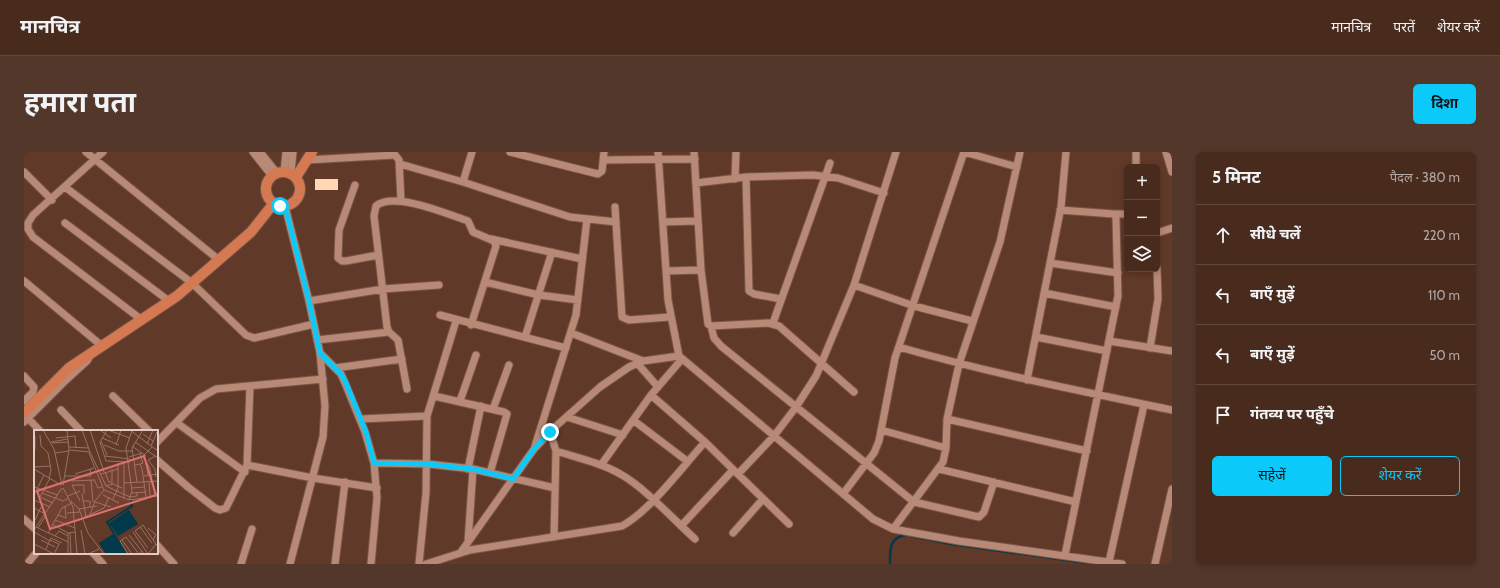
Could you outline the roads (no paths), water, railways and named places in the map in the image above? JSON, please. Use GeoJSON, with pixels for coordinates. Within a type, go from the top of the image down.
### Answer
{"type":"FeatureCollection","features":[{"type":"Feature","properties":{"kind":"main road"},"geometry":{"type":"LineString","coordinates":[[284,174],[301,189],[299,196],[295,201],[285,206],[274,203],[268,196],[266,187],[284,174],[310,156]]}},
{"type":"Feature","properties":{"kind":"main road"},"geometry":{"type":"LineString","coordinates":[[25,418],[70,368],[91,352],[142,320],[192,283],[252,232],[274,203]]}},
{"type":"Feature","properties":{"kind":"street"},"geometry":{"type":"LineString","coordinates":[[86,152],[219,260]]}},
{"type":"Feature","properties":{"kind":"street"},"geometry":{"type":"LineString","coordinates":[[103,152],[52,200],[33,215],[26,229],[33,237],[142,320]]}},
{"type":"Feature","properties":{"kind":"street"},"geometry":{"type":"LineString","coordinates":[[253,152],[284,174]]}},
{"type":"Feature","properties":{"kind":"street"},"geometry":{"type":"LineString","coordinates":[[260,152],[284,174]]}},
{"type":"Feature","properties":{"kind":"street"},"geometry":{"type":"LineString","coordinates":[[284,174],[286,152]]}},
{"type":"Feature","properties":{"kind":"street"},"geometry":{"type":"LineString","coordinates":[[284,174],[293,152]]}},
{"type":"Feature","properties":{"kind":"street"},"geometry":{"type":"LineString","coordinates":[[463,182],[472,152]]}},
{"type":"Feature","properties":{"kind":"street"},"geometry":{"type":"LineString","coordinates":[[510,152],[598,174],[602,171],[604,152]]}},
{"type":"Feature","properties":{"kind":"street"},"geometry":{"type":"LineString","coordinates":[[735,179],[736,152]]}},
{"type":"Feature","properties":{"kind":"street"},"geometry":{"type":"LineString","coordinates":[[681,526],[735,472],[774,436],[810,386],[822,364],[854,285],[896,152]]}},
{"type":"Feature","properties":{"kind":"street"},"geometry":{"type":"LineString","coordinates":[[843,494],[874,453],[881,430],[890,375],[964,152],[1017,167]]}},
{"type":"Feature","properties":{"kind":"street"},"geometry":{"type":"LineString","coordinates":[[893,528],[939,469],[946,448],[947,419],[959,364],[972,321],[1000,242],[1020,152]]}},
{"type":"Feature","properties":{"kind":"street"},"geometry":{"type":"LineString","coordinates":[[1027,380],[1060,210],[1066,152]]}},
{"type":"Feature","properties":{"kind":"street"},"geometry":{"type":"LineString","coordinates":[[1136,152],[1136,164]]}},
{"type":"Feature","properties":{"kind":"street"},"geometry":{"type":"LineString","coordinates":[[1166,152],[1172,172]]}},
{"type":"Feature","properties":{"kind":"street"},"geometry":{"type":"LineString","coordinates":[[310,156],[390,155],[398,157],[400,164],[401,201]]}},
{"type":"Feature","properties":{"kind":"street"},"geometry":{"type":"LineString","coordinates":[[603,160],[659,156],[694,156],[701,270],[706,320],[711,326],[714,338],[721,346],[865,464],[914,502],[979,517],[984,512],[994,482]]}},
{"type":"Feature","properties":{"kind":"street"},"geometry":{"type":"LineString","coordinates":[[659,156],[670,316],[680,357],[873,519],[893,528],[959,541],[1122,564]]}},
{"type":"Feature","properties":{"kind":"street"},"geometry":{"type":"LineString","coordinates":[[773,323],[830,162]]}},
{"type":"Feature","properties":{"kind":"street"},"geometry":{"type":"LineString","coordinates":[[400,164],[463,182],[570,217],[616,222]]}},
{"type":"Feature","properties":{"kind":"street"},"geometry":{"type":"LineString","coordinates":[[24,172],[52,200]]}},
{"type":"Feature","properties":{"kind":"street"},"geometry":{"type":"LineString","coordinates":[[696,183],[746,177],[813,175],[825,176],[884,193]]}},
{"type":"Feature","properties":{"kind":"street"},"geometry":{"type":"LineString","coordinates":[[746,177],[749,291],[754,294],[781,299]]}},
{"type":"Feature","properties":{"kind":"street"},"geometry":{"type":"LineString","coordinates":[[355,186],[339,230],[338,258],[342,261],[378,255]]}},
{"type":"Feature","properties":{"kind":"street"},"geometry":{"type":"LineString","coordinates":[[65,187],[192,283],[249,337],[254,338],[314,324]]}},
{"type":"Feature","properties":{"kind":"street"},"geometry":{"type":"LineString","coordinates":[[407,389],[398,340],[389,332],[374,216],[376,206],[380,202],[401,201],[468,221],[473,232],[491,239],[582,259]]}},
{"type":"Feature","properties":{"kind":"street"},"geometry":{"type":"LineString","coordinates":[[285,206],[314,324],[320,353],[325,391],[325,421],[313,478],[290,564]]}},
{"type":"Feature","properties":{"kind":"street"},"geometry":{"type":"LineString","coordinates":[[615,207],[622,317],[629,320],[670,316]]}},
{"type":"Feature","properties":{"kind":"street"},"geometry":{"type":"LineString","coordinates":[[1060,210],[1124,214]]}},
{"type":"Feature","properties":{"kind":"street"},"geometry":{"type":"LineString","coordinates":[[1066,555],[1116,307],[1118,272],[1116,218],[1114,214]]}},
{"type":"Feature","properties":{"kind":"street"},"geometry":{"type":"LineString","coordinates":[[534,449],[571,333],[578,300],[587,219]]}},
{"type":"Feature","properties":{"kind":"street"},"geometry":{"type":"LineString","coordinates":[[663,222],[698,221]]}},
{"type":"Feature","properties":{"kind":"street"},"geometry":{"type":"LineString","coordinates":[[65,223],[169,301]]}},
{"type":"Feature","properties":{"kind":"street"},"geometry":{"type":"LineString","coordinates":[[1160,232],[1172,228]]}},
{"type":"Feature","properties":{"kind":"street"},"geometry":{"type":"LineString","coordinates":[[471,324],[496,246],[491,239]]}},
{"type":"Feature","properties":{"kind":"street"},"geometry":{"type":"LineString","coordinates":[[525,337],[552,252]]}},
{"type":"Feature","properties":{"kind":"street"},"geometry":{"type":"LineString","coordinates":[[1050,263],[1118,272]]}},
{"type":"Feature","properties":{"kind":"street"},"geometry":{"type":"LineString","coordinates":[[666,271],[701,270]]}},
{"type":"Feature","properties":{"kind":"street"},"geometry":{"type":"LineString","coordinates":[[1150,348],[1158,299],[1157,272]]}},
{"type":"Feature","properties":{"kind":"street"},"geometry":{"type":"LineString","coordinates":[[24,281],[102,346]]}},
{"type":"Feature","properties":{"kind":"street"},"geometry":{"type":"LineString","coordinates":[[485,282],[539,295],[578,300]]}},
{"type":"Feature","properties":{"kind":"street"},"geometry":{"type":"LineString","coordinates":[[309,301],[384,289],[439,285]]}},
{"type":"Feature","properties":{"kind":"street"},"geometry":{"type":"LineString","coordinates":[[854,285],[914,306],[972,321]]}},
{"type":"Feature","properties":{"kind":"street"},"geometry":{"type":"LineString","coordinates":[[1044,293],[1116,307]]}},
{"type":"Feature","properties":{"kind":"street"},"geometry":{"type":"LineString","coordinates":[[440,315],[566,348]]}},
{"type":"Feature","properties":{"kind":"street"},"geometry":{"type":"LineString","coordinates":[[419,564],[428,464],[427,416],[456,320]]}},
{"type":"Feature","properties":{"kind":"street"},"geometry":{"type":"LineString","coordinates":[[711,326],[773,323],[779,326],[854,392]]}},
{"type":"Feature","properties":{"kind":"street"},"geometry":{"type":"LineString","coordinates":[[317,340],[389,332]]}},
{"type":"Feature","properties":{"kind":"street"},"geometry":{"type":"LineString","coordinates":[[571,333],[640,362],[658,387]]}},
{"type":"Feature","properties":{"kind":"street"},"geometry":{"type":"LineString","coordinates":[[1036,337],[1107,351]]}},
{"type":"Feature","properties":{"kind":"street"},"geometry":{"type":"LineString","coordinates":[[1109,340],[1172,352]]}},
{"type":"Feature","properties":{"kind":"street"},"geometry":{"type":"LineString","coordinates":[[899,347],[959,364],[1027,380],[1172,410]]}},
{"type":"Feature","properties":{"kind":"street"},"geometry":{"type":"LineString","coordinates":[[320,353],[335,368],[346,383],[360,419],[374,463],[378,488],[371,564]]}},
{"type":"Feature","properties":{"kind":"street"},"geometry":{"type":"LineString","coordinates":[[460,401],[476,355]]}},
{"type":"Feature","properties":{"kind":"street"},"geometry":{"type":"LineString","coordinates":[[461,552],[534,449],[566,417],[600,387],[640,362],[680,357]]}},
{"type":"Feature","properties":{"kind":"street"},"geometry":{"type":"LineString","coordinates":[[601,465],[680,357]]}},
{"type":"Feature","properties":{"kind":"street"},"geometry":{"type":"LineString","coordinates":[[335,368],[402,359]]}},
{"type":"Feature","properties":{"kind":"street"},"geometry":{"type":"LineString","coordinates":[[493,409],[509,365]]}},
{"type":"Feature","properties":{"kind":"street"},"geometry":{"type":"LineString","coordinates":[[24,376],[34,387],[33,392],[24,401]]}},
{"type":"Feature","properties":{"kind":"street"},"geometry":{"type":"LineString","coordinates":[[158,440],[177,423],[200,398],[208,392],[222,388],[323,379]]}},
{"type":"Feature","properties":{"kind":"street"},"geometry":{"type":"LineString","coordinates":[[158,461],[188,487],[220,510],[226,508],[246,468],[250,386]]}},
{"type":"Feature","properties":{"kind":"street"},"geometry":{"type":"LineString","coordinates":[[651,395],[704,442],[789,524]]}},
{"type":"Feature","properties":{"kind":"street"},"geometry":{"type":"LineString","coordinates":[[113,396],[148,430]]}},
{"type":"Feature","properties":{"kind":"street"},"geometry":{"type":"LineString","coordinates":[[434,396],[506,413],[507,417],[490,473]]}},
{"type":"Feature","properties":{"kind":"street"},"geometry":{"type":"LineString","coordinates":[[1108,562],[1144,405]]}},
{"type":"Feature","properties":{"kind":"street"},"geometry":{"type":"LineString","coordinates":[[468,542],[471,469],[481,406]]}},
{"type":"Feature","properties":{"kind":"street"},"geometry":{"type":"LineString","coordinates":[[61,410],[80,430]]}},
{"type":"Feature","properties":{"kind":"street"},"geometry":{"type":"LineString","coordinates":[[360,419],[427,416]]}},
{"type":"Feature","properties":{"kind":"street"},"geometry":{"type":"LineString","coordinates":[[566,417],[623,435]]}},
{"type":"Feature","properties":{"kind":"street"},"geometry":{"type":"LineString","coordinates":[[25,418],[39,430]]}},
{"type":"Feature","properties":{"kind":"street"},"geometry":{"type":"LineString","coordinates":[[947,419],[1087,451]]}},
{"type":"Feature","properties":{"kind":"street"},"geometry":{"type":"LineString","coordinates":[[633,420],[687,461]]}},
{"type":"Feature","properties":{"kind":"street"},"geometry":{"type":"LineString","coordinates":[[177,423],[246,468],[378,488]]}},
{"type":"Feature","properties":{"kind":"street"},"geometry":{"type":"LineString","coordinates":[[881,430],[946,448]]}},
{"type":"Feature","properties":{"kind":"street"},"geometry":{"type":"LineString","coordinates":[[550,432],[556,451],[554,537]]}},
{"type":"Feature","properties":{"kind":"street"},"geometry":{"type":"LineString","coordinates":[[426,564],[441,561],[461,552],[622,526],[631,521],[652,500],[704,442]]}},
{"type":"Feature","properties":{"kind":"street"},"geometry":{"type":"LineString","coordinates":[[556,451],[601,465],[622,475],[695,539]]}},
{"type":"Feature","properties":{"kind":"street"},"geometry":{"type":"LineString","coordinates":[[374,463],[428,464],[471,469],[555,488]]}},
{"type":"Feature","properties":{"kind":"street"},"geometry":{"type":"LineString","coordinates":[[939,469],[1076,502]]}},
{"type":"Feature","properties":{"kind":"street"},"geometry":{"type":"LineString","coordinates":[[334,564],[345,482]]}},
{"type":"Feature","properties":{"kind":"street"},"geometry":{"type":"LineString","coordinates":[[1155,564],[1169,518],[1172,489]]}},
{"type":"Feature","properties":{"kind":"street"},"geometry":{"type":"LineString","coordinates":[[733,533],[763,500]]}},
{"type":"Feature","properties":{"kind":"street"},"geometry":{"type":"LineString","coordinates":[[24,519],[34,528]]}},
{"type":"Feature","properties":{"kind":"street"},"geometry":{"type":"LineString","coordinates":[[241,564],[252,529]]}},
{"type":"Feature","properties":{"kind":"street"},"geometry":{"type":"LineString","coordinates":[[158,546],[174,564]]}},
{"type":"Feature","properties":{"kind":"street"},"geometry":{"type":"LineString","coordinates":[[27,564],[35,554]]}},
{"type":"Feature","properties":{"kind":"street"},"geometry":{"type":"LineString","coordinates":[[94,554],[103,564]]}},
{"type":"Feature","properties":{"kind":"waterway"},"geometry":{"type":"LineString","coordinates":[[890,564],[893,541],[900,536],[906,535]]}},
{"type":"Feature","properties":{"kind":"waterway"},"geometry":{"type":"LineString","coordinates":[[911,536],[951,544],[1094,564]]}}]}
